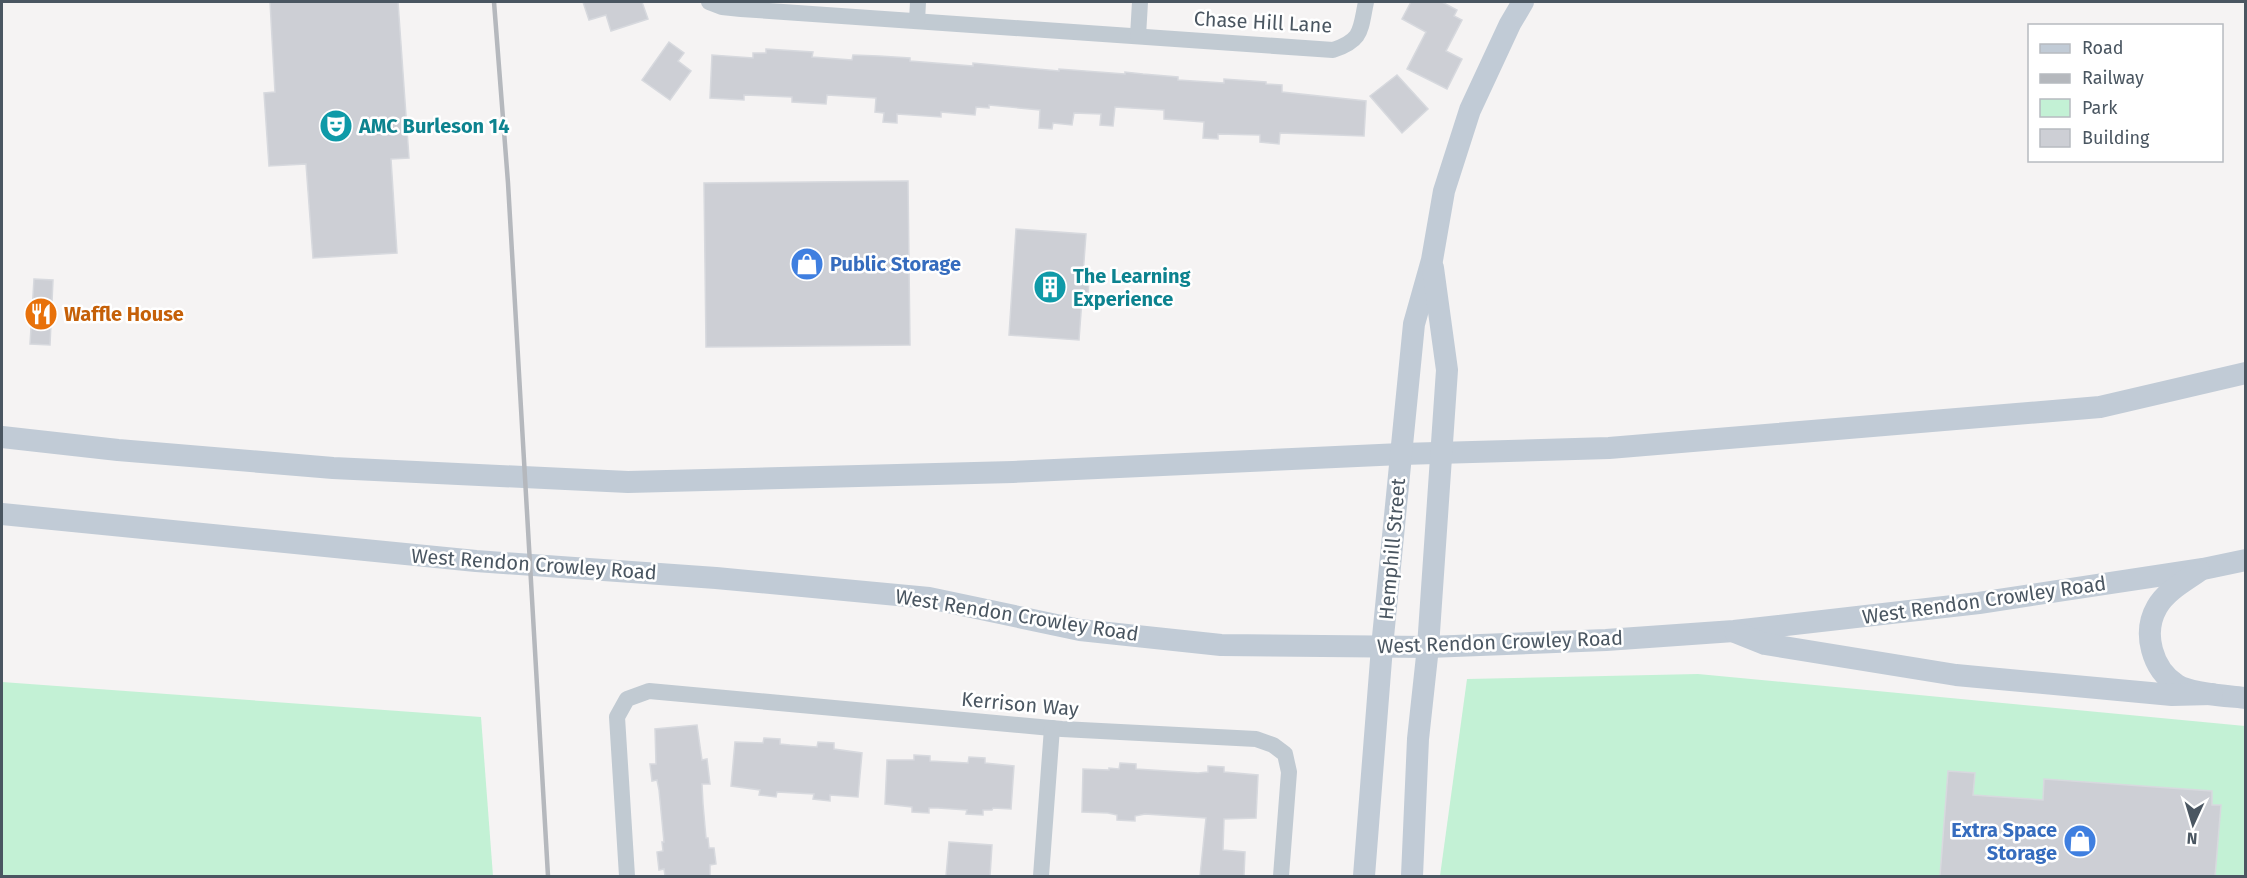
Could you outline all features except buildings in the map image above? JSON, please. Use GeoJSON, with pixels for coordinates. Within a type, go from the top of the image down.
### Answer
{"type":"FeatureCollection","features":[{"type":"Feature","properties":{"kind":"main road","name":"Hemphill Street"},"geometry":{"type":"LineString","coordinates":[[1364,876],[1383,646],[1414,324],[1432,260],[1444,191],[1470,110],[1510,24],[1523,2]]}},
{"type":"Feature","properties":{"kind":"main road","name":"Hemphill Street"},"geometry":{"type":"LineString","coordinates":[[1412,876],[1418,739],[1428,647],[1447,370],[1432,260]]}},
{"type":"Feature","properties":{"kind":"main road"},"geometry":{"type":"LineString","coordinates":[[2,437],[118,450],[333,468],[628,482],[1013,472],[1401,454],[1610,448],[2100,407],[2246,373]]}},
{"type":"Feature","properties":{"kind":"main road","name":"West Rendon Crowley Road"},"geometry":{"type":"LineString","coordinates":[[2,514],[476,561],[717,578],[929,598],[1080,630],[1221,645],[1428,647],[1606,640],[1734,631],[1979,603],[2203,569],[2246,560]]}},
{"type":"Feature","properties":{"kind":"main road"},"geometry":{"type":"LineString","coordinates":[[2203,569],[2173,589],[2158,606],[2152,619],[2151,645],[2154,658],[2163,673],[2179,686],[2212,694],[2246,698]]}},
{"type":"Feature","properties":{"kind":"main road"},"geometry":{"type":"LineString","coordinates":[[1734,631],[1765,644],[1956,675],[2172,695],[2212,694]]}},
{"type":"Feature","properties":{"kind":"street","name":"Chase Hill Lane"},"geometry":{"type":"LineString","coordinates":[[709,2],[731,8],[1324,50],[1349,45],[1354,40],[1360,30],[1366,2]]}},
{"type":"Feature","properties":{"kind":"street"},"geometry":{"type":"LineString","coordinates":[[917,21],[918,2]]}},
{"type":"Feature","properties":{"kind":"street"},"geometry":{"type":"LineString","coordinates":[[1138,36],[1140,2]]}},
{"type":"Feature","properties":{"kind":"street","name":"Kerrison Way"},"geometry":{"type":"LineString","coordinates":[[627,876],[617,717],[627,699],[649,691],[1052,728],[1256,739],[1273,745],[1285,754],[1289,772],[1281,876]]}},
{"type":"Feature","properties":{"kind":"street"},"geometry":{"type":"LineString","coordinates":[[1041,876],[1052,728]]}},
{"type":"Feature","properties":{"kind":"green space"},"geometry":{"type":"Polygon","coordinates":[[[1698,674],[2245,726],[2245,876],[1440,876],[1467,679],[1698,674]]]}},
{"type":"Feature","properties":{"kind":"green space"},"geometry":{"type":"Polygon","coordinates":[[[2,682],[481,717],[493,876],[2,876],[2,682]]]}},
{"type":"Feature","properties":{"kind":"railway"},"geometry":{"type":"LineString","coordinates":[[494,2],[508,183],[548,876]]}},
{"type":"Feature","properties":{"kind":"place","name":"AMC Burleson 14"},"geometry":{"type":"Point","coordinates":[336,126]}},
{"type":"Feature","properties":{"kind":"place","name":"Public Storage"},"geometry":{"type":"Point","coordinates":[807,264]}},
{"type":"Feature","properties":{"kind":"place","name":"The Learning Experience"},"geometry":{"type":"Point","coordinates":[1050,287]}},
{"type":"Feature","properties":{"kind":"place","name":"Waffle House"},"geometry":{"type":"Point","coordinates":[41,314]}},
{"type":"Feature","properties":{"kind":"place","name":"Extra Space Storage"},"geometry":{"type":"Point","coordinates":[2080,841]}}]}
